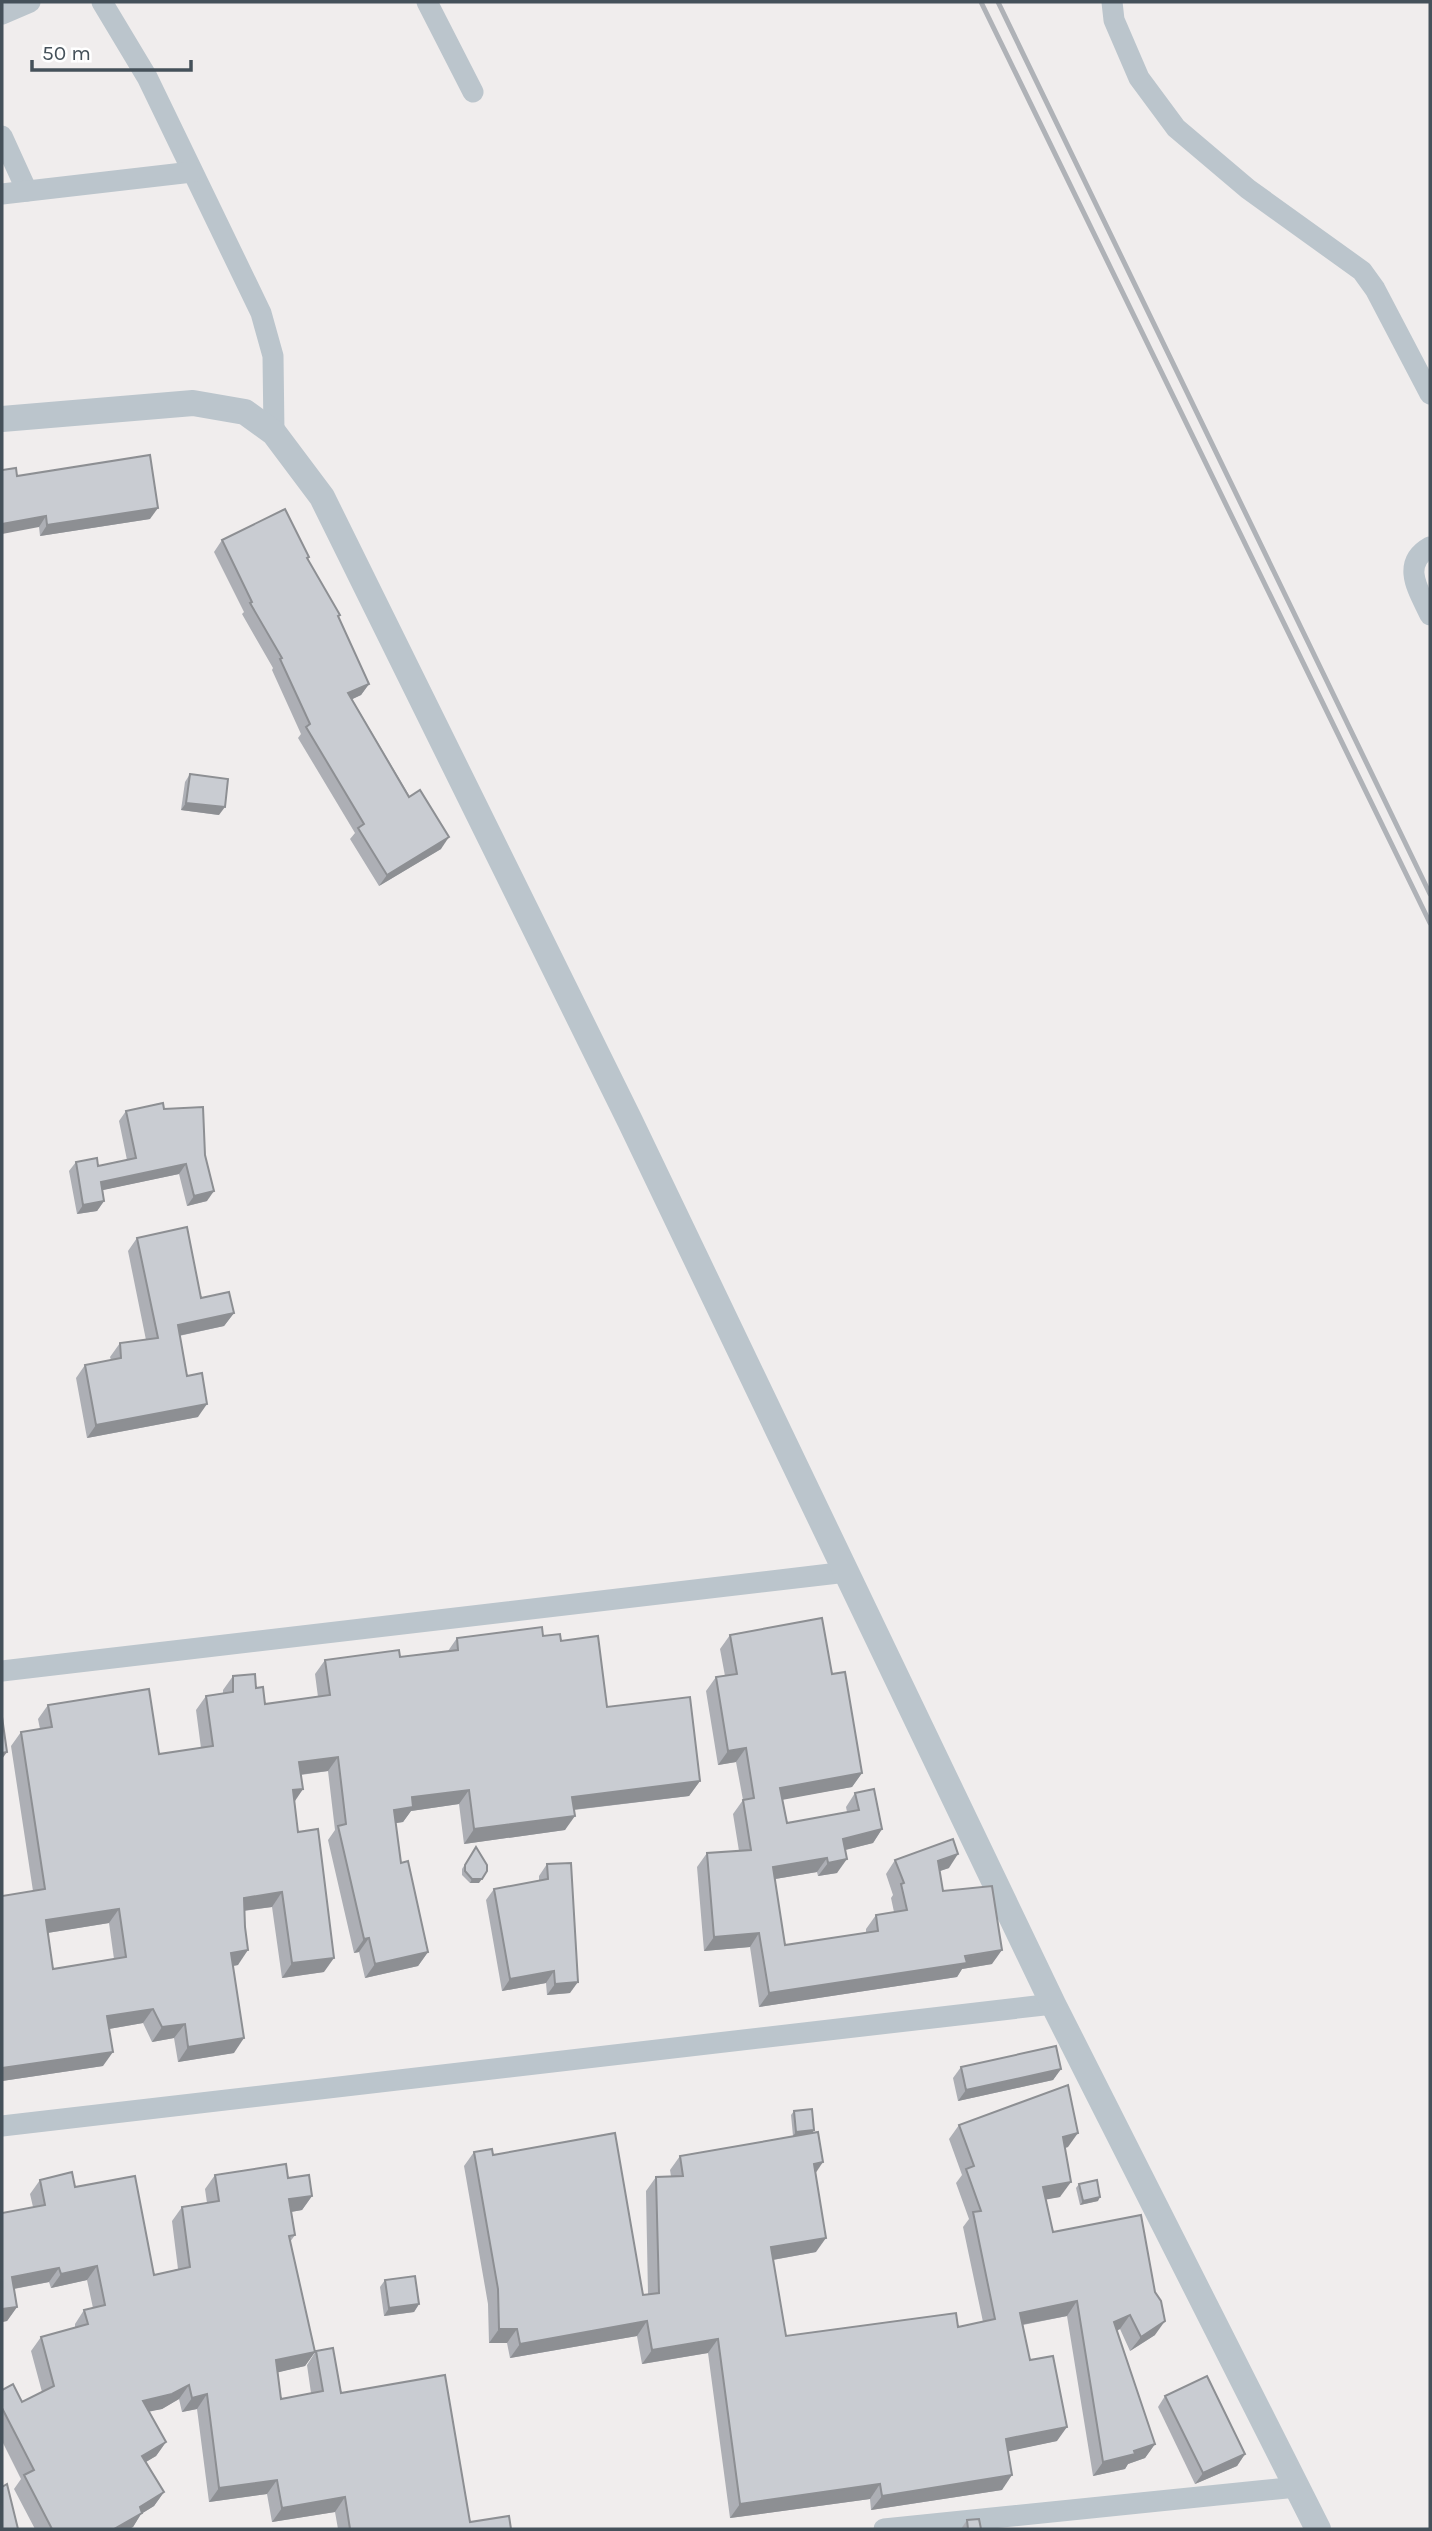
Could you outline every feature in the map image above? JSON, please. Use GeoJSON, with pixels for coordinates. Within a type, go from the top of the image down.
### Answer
{"type":"FeatureCollection","features":[{"type":"Feature","properties":{"kind":"street"},"geometry":{"type":"LineString","coordinates":[[2,14],[30,2]]}},
{"type":"Feature","properties":{"kind":"street"},"geometry":{"type":"LineString","coordinates":[[102,2],[147,78],[261,313],[274,356],[274,433]]}},
{"type":"Feature","properties":{"kind":"street"},"geometry":{"type":"LineString","coordinates":[[427,2],[473,92]]}},
{"type":"Feature","properties":{"kind":"street"},"geometry":{"type":"LineString","coordinates":[[1112,2],[1114,20],[1139,78],[1176,128],[1248,189],[1362,271],[1375,289],[1430,394]]}},
{"type":"Feature","properties":{"kind":"street"},"geometry":{"type":"LineString","coordinates":[[2,136],[27,191]]}},
{"type":"Feature","properties":{"kind":"street"},"geometry":{"type":"LineString","coordinates":[[2,194],[192,172]]}},
{"type":"Feature","properties":{"kind":"street"},"geometry":{"type":"LineString","coordinates":[[2,419],[193,403],[246,412],[274,433],[322,497],[630,1121],[1053,2004],[1318,2529]]}},
{"type":"Feature","properties":{"kind":"street"},"geometry":{"type":"LineString","coordinates":[[1430,547],[1420,552],[1413,565],[1415,583],[1430,615]]}},
{"type":"Feature","properties":{"kind":"street"},"geometry":{"type":"LineString","coordinates":[[2,1671],[846,1572]]}},
{"type":"Feature","properties":{"kind":"street"},"geometry":{"type":"LineString","coordinates":[[2,2126],[1053,2004]]}},
{"type":"Feature","properties":{"kind":"street"},"geometry":{"type":"LineString","coordinates":[[884,2529],[1297,2487]]}},
{"type":"Feature","properties":{"kind":"building"},"geometry":{"type":"Polygon","coordinates":[[[150,455],[158,508],[47,525],[46,516],[2,524],[2,470],[16,468],[17,476],[150,455]]]}},
{"type":"Feature","properties":{"kind":"building"},"geometry":{"type":"Polygon","coordinates":[[[285,509],[309,557],[307,558],[340,615],[338,616],[369,684],[348,693],[409,797],[420,790],[449,837],[387,875],[358,828],[364,824],[306,727],[310,724],[280,659],[282,658],[250,603],[252,602],[222,540],[285,509]]]}},
{"type":"Feature","properties":{"kind":"building"},"geometry":{"type":"Polygon","coordinates":[[[190,774],[228,779],[225,807],[186,803],[190,774]]]}},
{"type":"Feature","properties":{"kind":"building"},"geometry":{"type":"Polygon","coordinates":[[[163,1103],[164,1109],[203,1107],[205,1155],[214,1191],[194,1196],[186,1164],[101,1182],[104,1201],[83,1205],[76,1162],[97,1158],[98,1166],[136,1158],[126,1111],[163,1103]]]}},
{"type":"Feature","properties":{"kind":"building"},"geometry":{"type":"Polygon","coordinates":[[[187,1227],[201,1298],[229,1292],[234,1313],[178,1325],[187,1376],[202,1373],[207,1404],[96,1425],[85,1365],[121,1358],[120,1343],[158,1338],[137,1238],[187,1227]]]}},
{"type":"Feature","properties":{"kind":"building"},"geometry":{"type":"Polygon","coordinates":[[[822,1618],[832,1674],[845,1672],[862,1773],[780,1788],[787,1823],[859,1810],[855,1793],[874,1789],[882,1829],[843,1839],[847,1859],[828,1863],[827,1858],[773,1867],[785,1945],[878,1931],[876,1915],[907,1910],[901,1884],[904,1883],[895,1860],[953,1839],[958,1854],[938,1861],[943,1891],[992,1886],[1002,1950],[965,1956],[967,1963],[769,1993],[759,1933],[714,1937],[707,1853],[751,1850],[743,1800],[754,1798],[746,1748],[728,1751],[716,1677],[737,1674],[730,1635],[822,1618]]]}},
{"type":"Feature","properties":{"kind":"building"},"geometry":{"type":"Polygon","coordinates":[[[542,1627],[543,1636],[560,1634],[561,1641],[598,1636],[607,1707],[690,1697],[700,1781],[572,1797],[575,1816],[474,1829],[469,1790],[412,1797],[413,1807],[394,1810],[401,1863],[408,1861],[428,1952],[375,1964],[369,1938],[364,1939],[338,1826],[346,1824],[338,1757],[299,1762],[303,1789],[293,1790],[298,1832],[318,1829],[334,1958],[292,1963],[282,1892],[244,1898],[248,1950],[231,1953],[244,2038],[188,2047],[185,2024],[162,2027],[153,2009],[107,2016],[113,2052],[2,2068],[2,1896],[45,1889],[21,1732],[52,1727],[48,1705],[149,1689],[159,1754],[213,1746],[206,1696],[233,1692],[233,1676],[255,1674],[256,1688],[263,1687],[265,1704],[330,1695],[325,1660],[399,1650],[400,1657],[458,1650],[457,1638],[542,1627]],[[119,1909],[46,1920],[53,1969],[126,1957],[119,1909]]]}},
{"type":"Feature","properties":{"kind":"building"},"geometry":{"type":"Polygon","coordinates":[[[2,1717],[7,1752],[2,1753],[2,1717]]]}},
{"type":"Feature","properties":{"kind":"building"},"geometry":{"type":"Polygon","coordinates":[[[476,1847],[487,1865],[482,1879],[472,1879],[465,1871],[465,1865],[476,1847]]]}},
{"type":"Feature","properties":{"kind":"building"},"geometry":{"type":"Polygon","coordinates":[[[571,1863],[578,1982],[555,1984],[554,1971],[510,1979],[494,1889],[548,1879],[547,1864],[571,1863]]]}},
{"type":"Feature","properties":{"kind":"building"},"geometry":{"type":"Polygon","coordinates":[[[1056,2046],[1061,2069],[966,2090],[961,2067],[1056,2046]]]}},
{"type":"Feature","properties":{"kind":"building"},"geometry":{"type":"Polygon","coordinates":[[[1068,2085],[1078,2133],[1063,2137],[1071,2182],[1043,2187],[1053,2232],[1141,2215],[1155,2292],[1161,2301],[1165,2321],[1141,2337],[1130,2315],[1114,2322],[1155,2444],[1134,2451],[1135,2454],[1103,2462],[1077,2301],[1020,2313],[1030,2360],[1053,2356],[1067,2427],[1006,2439],[1012,2475],[882,2496],[880,2484],[740,2504],[718,2339],[652,2350],[647,2321],[520,2344],[517,2329],[499,2329],[498,2289],[474,2152],[492,2149],[493,2155],[615,2133],[643,2295],[659,2293],[656,2177],[683,2176],[680,2156],[818,2132],[823,2162],[814,2164],[826,2238],[771,2247],[786,2336],[956,2313],[958,2327],[995,2319],[973,2212],[981,2211],[966,2169],[974,2166],[959,2125],[1068,2085]]]}},
{"type":"Feature","properties":{"kind":"building"},"geometry":{"type":"Polygon","coordinates":[[[812,2109],[814,2130],[796,2132],[794,2111],[812,2109]]]}},
{"type":"Feature","properties":{"kind":"building"},"geometry":{"type":"Polygon","coordinates":[[[286,2164],[288,2178],[309,2175],[312,2196],[289,2199],[295,2235],[289,2236],[315,2352],[276,2360],[281,2399],[323,2391],[316,2351],[333,2348],[341,2393],[445,2375],[470,2522],[509,2516],[511,2529],[350,2529],[345,2497],[282,2508],[277,2480],[219,2488],[207,2394],[192,2398],[189,2385],[172,2394],[143,2401],[166,2442],[142,2456],[164,2492],[140,2507],[142,2513],[114,2529],[52,2529],[24,2475],[34,2470],[2,2408],[2,2390],[13,2384],[22,2402],[54,2386],[41,2337],[88,2324],[84,2310],[105,2305],[97,2266],[61,2274],[59,2268],[12,2277],[17,2307],[2,2309],[2,2213],[45,2205],[40,2180],[72,2172],[75,2187],[135,2176],[154,2275],[190,2267],[182,2207],[219,2201],[215,2175],[286,2164]]]}},
{"type":"Feature","properties":{"kind":"building"},"geometry":{"type":"Polygon","coordinates":[[[1097,2180],[1100,2197],[1083,2201],[1079,2184],[1097,2180]]]}},
{"type":"Feature","properties":{"kind":"building"},"geometry":{"type":"Polygon","coordinates":[[[415,2276],[419,2304],[389,2308],[385,2280],[415,2276]]]}},
{"type":"Feature","properties":{"kind":"building"},"geometry":{"type":"Polygon","coordinates":[[[1207,2376],[1245,2454],[1203,2473],[1165,2396],[1207,2376]]]}},
{"type":"Feature","properties":{"kind":"building"},"geometry":{"type":"Polygon","coordinates":[[[7,2484],[18,2529],[2,2529],[2,2487],[7,2484]]]}},
{"type":"Feature","properties":{"kind":"building"},"geometry":{"type":"Polygon","coordinates":[[[979,2519],[981,2529],[968,2529],[967,2520],[979,2519]]]}},
{"type":"Feature","properties":{"kind":"railway"},"geometry":{"type":"LineString","coordinates":[[981,2],[1430,923]]}},
{"type":"Feature","properties":{"kind":"railway"},"geometry":{"type":"LineString","coordinates":[[998,2],[1430,894]]}}]}
